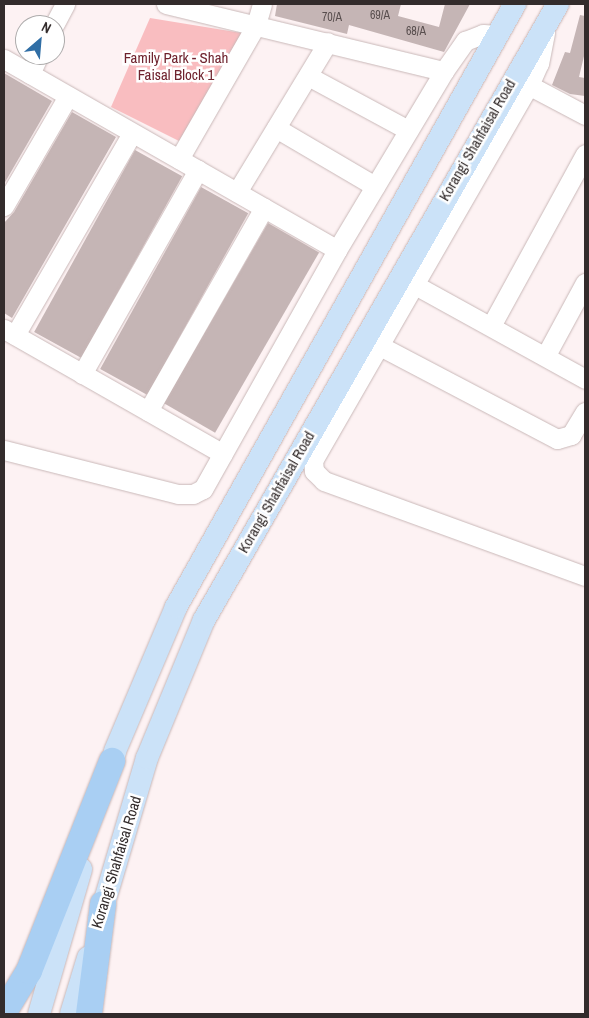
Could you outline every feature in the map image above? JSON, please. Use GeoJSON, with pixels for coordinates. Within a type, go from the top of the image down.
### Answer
{"type":"FeatureCollection","features":[{"type":"Feature","properties":{"kind":"highway"},"geometry":{"type":"LineString","coordinates":[[4,1012],[29,970],[112,761]]}},
{"type":"Feature","properties":{"kind":"highway"},"geometry":{"type":"LineString","coordinates":[[88,1014],[103,904]]}},
{"type":"Feature","properties":{"kind":"main road","name":"Korangi Shahfaisal Road"},"geometry":{"type":"LineString","coordinates":[[39,1014],[112,761],[176,607],[362,270],[515,4]]}},
{"type":"Feature","properties":{"kind":"main road","name":"Korangi Shahfaisal Road"},"geometry":{"type":"LineString","coordinates":[[71,1014],[147,758],[204,620],[521,81],[553,13]]}},
{"type":"Feature","properties":{"kind":"street"},"geometry":{"type":"LineString","coordinates":[[166,4],[256,24],[444,71]]}},
{"type":"Feature","properties":{"kind":"street"},"geometry":{"type":"LineString","coordinates":[[178,159],[256,24],[262,4]]}},
{"type":"Feature","properties":{"kind":"street"},"geometry":{"type":"LineString","coordinates":[[4,450],[178,494],[193,494],[203,489],[337,250],[444,71],[464,41],[483,34],[498,35]]}},
{"type":"Feature","properties":{"kind":"street"},"geometry":{"type":"LineString","coordinates":[[237,192],[328,42]]}},
{"type":"Feature","properties":{"kind":"street"},"geometry":{"type":"LineString","coordinates":[[4,59],[337,250]]}},
{"type":"Feature","properties":{"kind":"street"},"geometry":{"type":"LineString","coordinates":[[30,74],[34,65]]}},
{"type":"Feature","properties":{"kind":"street"},"geometry":{"type":"LineString","coordinates":[[308,76],[408,130]]}},
{"type":"Feature","properties":{"kind":"street"},"geometry":{"type":"LineString","coordinates":[[585,115],[521,81],[415,285],[313,460],[314,471],[324,481],[585,576]]}},
{"type":"Feature","properties":{"kind":"street"},"geometry":{"type":"LineString","coordinates":[[4,206],[68,96]]}},
{"type":"Feature","properties":{"kind":"street"},"geometry":{"type":"LineString","coordinates":[[276,128],[375,186]]}},
{"type":"Feature","properties":{"kind":"street"},"geometry":{"type":"LineString","coordinates":[[132,133],[9,332],[223,454]]}},
{"type":"Feature","properties":{"kind":"street"},"geometry":{"type":"LineString","coordinates":[[491,326],[585,154]]}},
{"type":"Feature","properties":{"kind":"street"},"geometry":{"type":"LineString","coordinates":[[82,374],[198,170]]}},
{"type":"Feature","properties":{"kind":"street"},"geometry":{"type":"LineString","coordinates":[[148,411],[264,208]]}},
{"type":"Feature","properties":{"kind":"street"},"geometry":{"type":"LineString","coordinates":[[546,355],[585,283]]}},
{"type":"Feature","properties":{"kind":"street"},"geometry":{"type":"LineString","coordinates":[[415,285],[546,355],[585,379]]}},
{"type":"Feature","properties":{"kind":"street"},"geometry":{"type":"LineString","coordinates":[[380,346],[557,439],[571,435],[585,412]]}},
{"type":"Feature","properties":{"kind":"green space","name":"Family Park - Shah Faisal Block 1"},"geometry":{"type":"Polygon","coordinates":[[[150,18],[248,34],[179,141],[111,107],[150,18]]]}},
{"type":"Feature","properties":{"kind":"building"},"geometry":{"type":"Polygon","coordinates":[[[277,4],[401,4],[398,16],[439,27],[445,4],[470,4],[444,52],[349,25],[347,34],[275,16],[277,4]]]}},
{"type":"Feature","properties":{"kind":"building"},"geometry":{"type":"Polygon","coordinates":[[[580,15],[585,16],[585,52],[579,77],[585,78],[585,96],[570,94],[552,85],[565,52],[570,53],[580,15]]]}},
{"type":"Feature","properties":{"kind":"building"},"geometry":{"type":"Polygon","coordinates":[[[4,73],[52,101],[4,184],[4,73]]]}},
{"type":"Feature","properties":{"kind":"building"},"geometry":{"type":"Polygon","coordinates":[[[72,112],[116,137],[12,318],[4,313],[4,223],[14,212],[72,112]]]}},
{"type":"Feature","properties":{"kind":"building"},"geometry":{"type":"Polygon","coordinates":[[[135,150],[182,176],[81,358],[34,332],[135,150]]]}},
{"type":"Feature","properties":{"kind":"building"},"geometry":{"type":"Polygon","coordinates":[[[201,187],[248,213],[147,395],[100,369],[201,187]]]}},
{"type":"Feature","properties":{"kind":"building"},"geometry":{"type":"Polygon","coordinates":[[[268,223],[319,252],[215,433],[164,403],[268,223]]]}}]}
